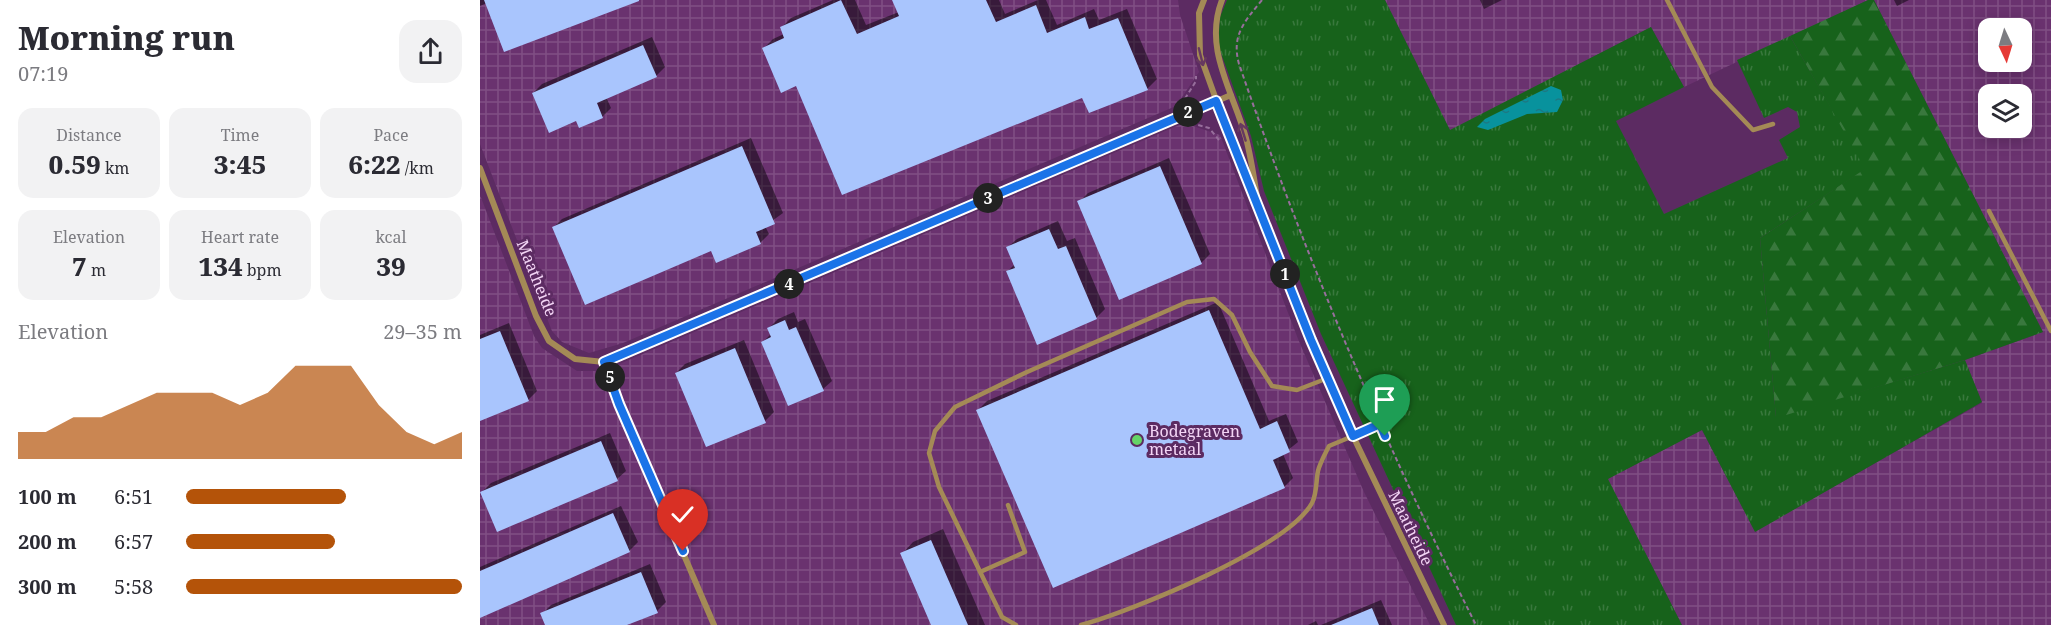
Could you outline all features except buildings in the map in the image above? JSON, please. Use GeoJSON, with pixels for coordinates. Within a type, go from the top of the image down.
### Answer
{"type":"FeatureCollection","features":[{"type":"Feature","properties":{"kind":"street","name":"Maatheide"},"geometry":{"type":"LineString","coordinates":[[1204,0],[1199,13],[1198,44],[1216,101],[1353,436],[1444,625]]}},
{"type":"Feature","properties":{"kind":"street","name":"Maatheide"},"geometry":{"type":"LineString","coordinates":[[1222,0],[1216,16],[1214,42],[1246,138],[1260,210]]}},
{"type":"Feature","properties":{"kind":"street","name":"Maatheide"},"geometry":{"type":"LineString","coordinates":[[480,168],[536,316],[549,341],[575,359],[604,362],[1231,95]]}},
{"type":"Feature","properties":{"kind":"street"},"geometry":{"type":"LineString","coordinates":[[604,362],[619,404],[714,625]]}},
{"type":"Feature","properties":{"kind":"lane"},"geometry":{"type":"LineString","coordinates":[[1667,0],[1712,87],[1753,130],[1773,124]]}},
{"type":"Feature","properties":{"kind":"lane"},"geometry":{"type":"LineString","coordinates":[[1989,211],[2051,331]]}},
{"type":"Feature","properties":{"kind":"lane"},"geometry":{"type":"LineString","coordinates":[[1016,625],[1002,617],[939,487],[929,453],[935,431],[955,407],[1027,372],[1187,302],[1214,299],[1233,315],[1250,352],[1272,386],[1297,390],[1328,378]]}},
{"type":"Feature","properties":{"kind":"lane"},"geometry":{"type":"LineString","coordinates":[[1081,625],[1129,608],[1240,560],[1278,538],[1313,502],[1318,469],[1329,446],[1353,436]]}},
{"type":"Feature","properties":{"kind":"lane"},"geometry":{"type":"LineString","coordinates":[[980,572],[1025,552],[1008,505]]}},
{"type":"Feature","properties":{"kind":"path"},"geometry":{"type":"LineString","coordinates":[[1262,0],[1238,29],[1237,58],[1287,199],[1380,424],[1476,625]]}},
{"type":"Feature","properties":{"kind":"path"},"geometry":{"type":"LineString","coordinates":[[1353,436],[1380,424]]}},
{"type":"Feature","properties":{"kind":"shaded area"},"geometry":{"type":"Polygon","coordinates":[[[480,0],[1178,0],[1180,15],[1199,72],[1176,106],[623,343],[589,353],[562,342],[552,331],[480,144],[480,0]]]}},
{"type":"Feature","properties":{"kind":"shaded area"},"geometry":{"type":"Polygon","coordinates":[[[1385,0],[1868,0],[1684,87],[1651,27],[1450,131],[1385,0]]]}},
{"type":"Feature","properties":{"kind":"shaded area"},"geometry":{"type":"Polygon","coordinates":[[[1874,0],[2051,0],[2051,625],[1682,625],[1607,479],[1702,430],[1755,531],[1982,403],[1965,360],[2043,332],[1874,0]]]}},
{"type":"Feature","properties":{"kind":"shaded area"},"geometry":{"type":"Polygon","coordinates":[[[1184,123],[1220,135],[1298,339],[1364,492],[1430,625],[480,625],[480,195],[534,336],[542,348],[577,371],[603,371],[1184,123]]]}},
{"type":"Feature","properties":{"kind":"green space"},"geometry":{"type":"Polygon","coordinates":[[[1227,0],[1385,0],[1450,130],[1651,27],[1684,87],[1616,121],[1664,214],[1788,158],[1779,140],[1800,127],[1797,112],[1788,107],[1764,118],[1737,60],[1790,36],[1866,169],[1760,238],[1776,417],[1965,360],[1982,402],[1755,532],[1702,430],[1608,479],[1682,625],[1456,625],[1321,334],[1264,191],[1251,136],[1218,45],[1220,17],[1227,0]]]}},
{"type":"Feature","properties":{"kind":"green space"},"geometry":{"type":"Polygon","coordinates":[[[1868,0],[1874,0],[2043,332],[1965,360],[1776,418],[1760,238],[1865,169],[1790,36],[1868,0]]]}},
{"type":"Feature","properties":{"kind":"water"},"geometry":{"type":"Polygon","coordinates":[[[1551,86],[1561,90],[1563,100],[1557,112],[1527,114],[1488,130],[1477,127],[1485,119],[1551,86]]]}},
{"type":"Feature","properties":{"kind":"place","name":"Bodegraven metaal"},"geometry":{"type":"Point","coordinates":[1137,440]}},
{"type":"Feature","properties":{"kind":"route"},"geometry":{"type":"LineString","coordinates":[[683,551],[619,404],[604,362],[1216,101],[1311,340],[1353,436],[1380,424],[1385,436]]}}]}
